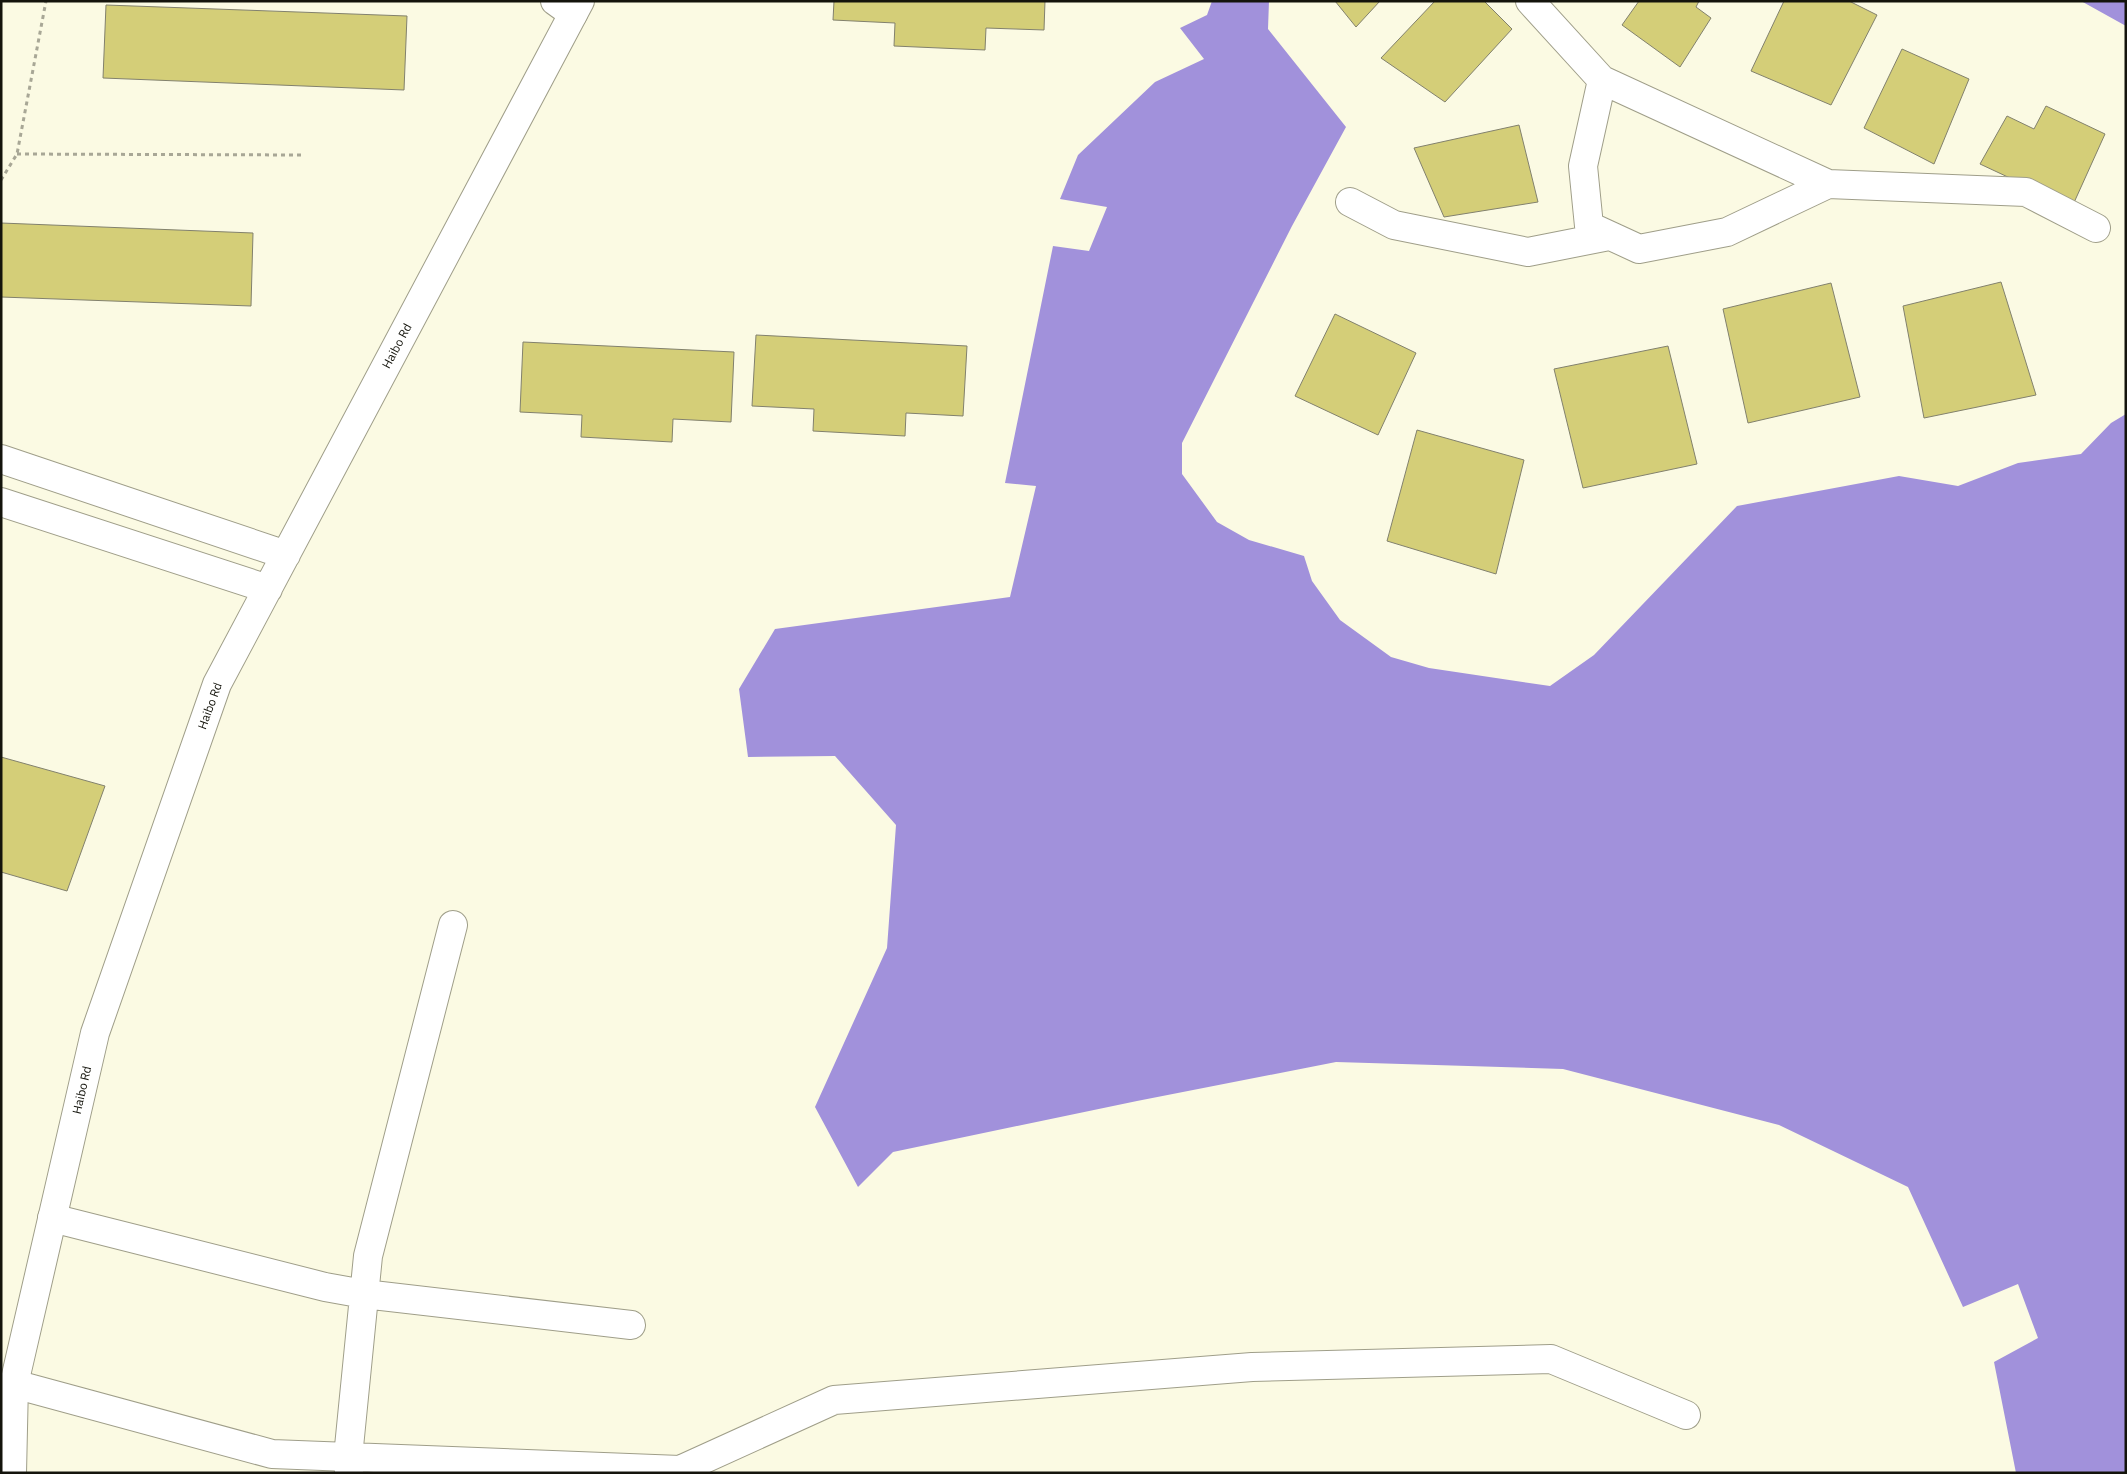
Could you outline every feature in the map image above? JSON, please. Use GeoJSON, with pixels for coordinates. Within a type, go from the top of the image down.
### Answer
{"type":"FeatureCollection","features":[{"type":"Feature","properties":{"kind":"street"},"geometry":{"type":"LineString","coordinates":[[1530,1],[1602,80],[1828,184],[2026,192],[2096,228]]}},
{"type":"Feature","properties":{"kind":"street","name":"Haibo Rd"},"geometry":{"type":"LineString","coordinates":[[12,1473],[14,1384],[95,1032],[217,684],[286,555],[569,6]]}},
{"type":"Feature","properties":{"kind":"street"},"geometry":{"type":"LineString","coordinates":[[1602,80],[1583,166],[1589,226],[1609,236],[1638,249],[1727,232],[1828,184]]}},
{"type":"Feature","properties":{"kind":"street"},"geometry":{"type":"LineString","coordinates":[[1350,202],[1394,225],[1528,252],[1609,236]]}},
{"type":"Feature","properties":{"kind":"street"},"geometry":{"type":"LineString","coordinates":[[1,459],[286,555]]}},
{"type":"Feature","properties":{"kind":"street"},"geometry":{"type":"LineString","coordinates":[[1,502],[268,589]]}},
{"type":"Feature","properties":{"kind":"street"},"geometry":{"type":"LineString","coordinates":[[348,1465],[368,1256],[453,925]]}},
{"type":"Feature","properties":{"kind":"street"},"geometry":{"type":"LineString","coordinates":[[52,1218],[325,1287],[364,1294],[631,1325]]}},
{"type":"Feature","properties":{"kind":"street"},"geometry":{"type":"LineString","coordinates":[[14,1384],[272,1454],[348,1465],[680,1470],[834,1400],[1272,1367],[1551,1359],[1686,1415]]}},
{"type":"Feature","properties":{"kind":"path"},"geometry":{"type":"LineString","coordinates":[[1,180],[17,154],[46,1]]}},
{"type":"Feature","properties":{"kind":"path"},"geometry":{"type":"LineString","coordinates":[[17,154],[304,155]]}},
{"type":"Feature","properties":{"kind":"shaded area"},"geometry":{"type":"Polygon","coordinates":[[[1212,1],[1269,1],[1268,29],[1346,127],[1292,226],[1182,443],[1182,474],[1217,522],[1249,540],[1304,556],[1312,581],[1340,620],[1391,657],[1429,668],[1550,686],[1594,655],[1737,506],[1899,476],[1958,486],[2018,463],[2081,454],[2111,423],[2126,414],[2126,1473],[2016,1473],[1994,1362],[2038,1338],[2018,1284],[1963,1307],[1908,1187],[1779,1125],[1563,1069],[1336,1062],[893,1152],[858,1187],[815,1107],[887,948],[896,825],[835,756],[748,757],[739,689],[775,629],[1010,597],[1036,486],[1005,483],[1053,246],[1089,251],[1107,207],[1060,199],[1078,155],[1155,82],[1204,59],[1180,28],[1207,15],[1212,1]]]}},
{"type":"Feature","properties":{"kind":"shaded area"},"geometry":{"type":"Polygon","coordinates":[[[2081,1],[2126,1],[2126,26],[2081,1]]]}},
{"type":"Feature","properties":{"kind":"building"},"geometry":{"type":"Polygon","coordinates":[[[834,1],[1045,1],[1044,30],[986,28],[985,50],[894,46],[895,23],[833,20],[834,1]]]}},
{"type":"Feature","properties":{"kind":"building"},"geometry":{"type":"Polygon","coordinates":[[[1335,1],[1380,1],[1356,27],[1335,1]]]}},
{"type":"Feature","properties":{"kind":"building"},"geometry":{"type":"Polygon","coordinates":[[[1435,1],[1484,1],[1512,29],[1445,102],[1381,58],[1435,1]]]}},
{"type":"Feature","properties":{"kind":"building"},"geometry":{"type":"Polygon","coordinates":[[[1639,1],[1699,1],[1696,7],[1711,18],[1680,67],[1622,25],[1639,1]]]}},
{"type":"Feature","properties":{"kind":"building"},"geometry":{"type":"Polygon","coordinates":[[[1784,1],[1849,1],[1877,15],[1831,105],[1751,71],[1784,1]]]}},
{"type":"Feature","properties":{"kind":"building"},"geometry":{"type":"Polygon","coordinates":[[[106,5],[407,16],[404,90],[103,78],[106,5]]]}},
{"type":"Feature","properties":{"kind":"building"},"geometry":{"type":"Polygon","coordinates":[[[1902,49],[1969,79],[1934,164],[1864,128],[1902,49]]]}},
{"type":"Feature","properties":{"kind":"building"},"geometry":{"type":"Polygon","coordinates":[[[2046,106],[2105,134],[2072,207],[1980,164],[2007,116],[2034,129],[2046,106]]]}},
{"type":"Feature","properties":{"kind":"building"},"geometry":{"type":"Polygon","coordinates":[[[1519,125],[1538,202],[1444,217],[1414,148],[1519,125]]]}},
{"type":"Feature","properties":{"kind":"building"},"geometry":{"type":"Polygon","coordinates":[[[1,223],[253,233],[251,306],[1,297],[1,223]]]}},
{"type":"Feature","properties":{"kind":"building"},"geometry":{"type":"Polygon","coordinates":[[[2001,282],[2036,395],[1924,418],[1903,306],[2001,282]]]}},
{"type":"Feature","properties":{"kind":"building"},"geometry":{"type":"Polygon","coordinates":[[[1831,283],[1860,397],[1748,423],[1723,309],[1831,283]]]}},
{"type":"Feature","properties":{"kind":"building"},"geometry":{"type":"Polygon","coordinates":[[[1335,314],[1416,353],[1378,435],[1295,396],[1335,314]]]}},
{"type":"Feature","properties":{"kind":"building"},"geometry":{"type":"Polygon","coordinates":[[[756,335],[967,346],[963,416],[906,413],[905,436],[813,431],[814,409],[752,406],[756,335]]]}},
{"type":"Feature","properties":{"kind":"building"},"geometry":{"type":"Polygon","coordinates":[[[523,342],[734,352],[731,422],[673,419],[672,442],[581,437],[582,415],[520,412],[523,342]]]}},
{"type":"Feature","properties":{"kind":"building"},"geometry":{"type":"Polygon","coordinates":[[[1668,346],[1697,464],[1583,488],[1554,369],[1668,346]]]}},
{"type":"Feature","properties":{"kind":"building"},"geometry":{"type":"Polygon","coordinates":[[[1417,430],[1524,460],[1496,574],[1387,541],[1417,430]]]}},
{"type":"Feature","properties":{"kind":"building"},"geometry":{"type":"Polygon","coordinates":[[[1,757],[105,786],[67,891],[1,872],[1,757]]]}}]}
